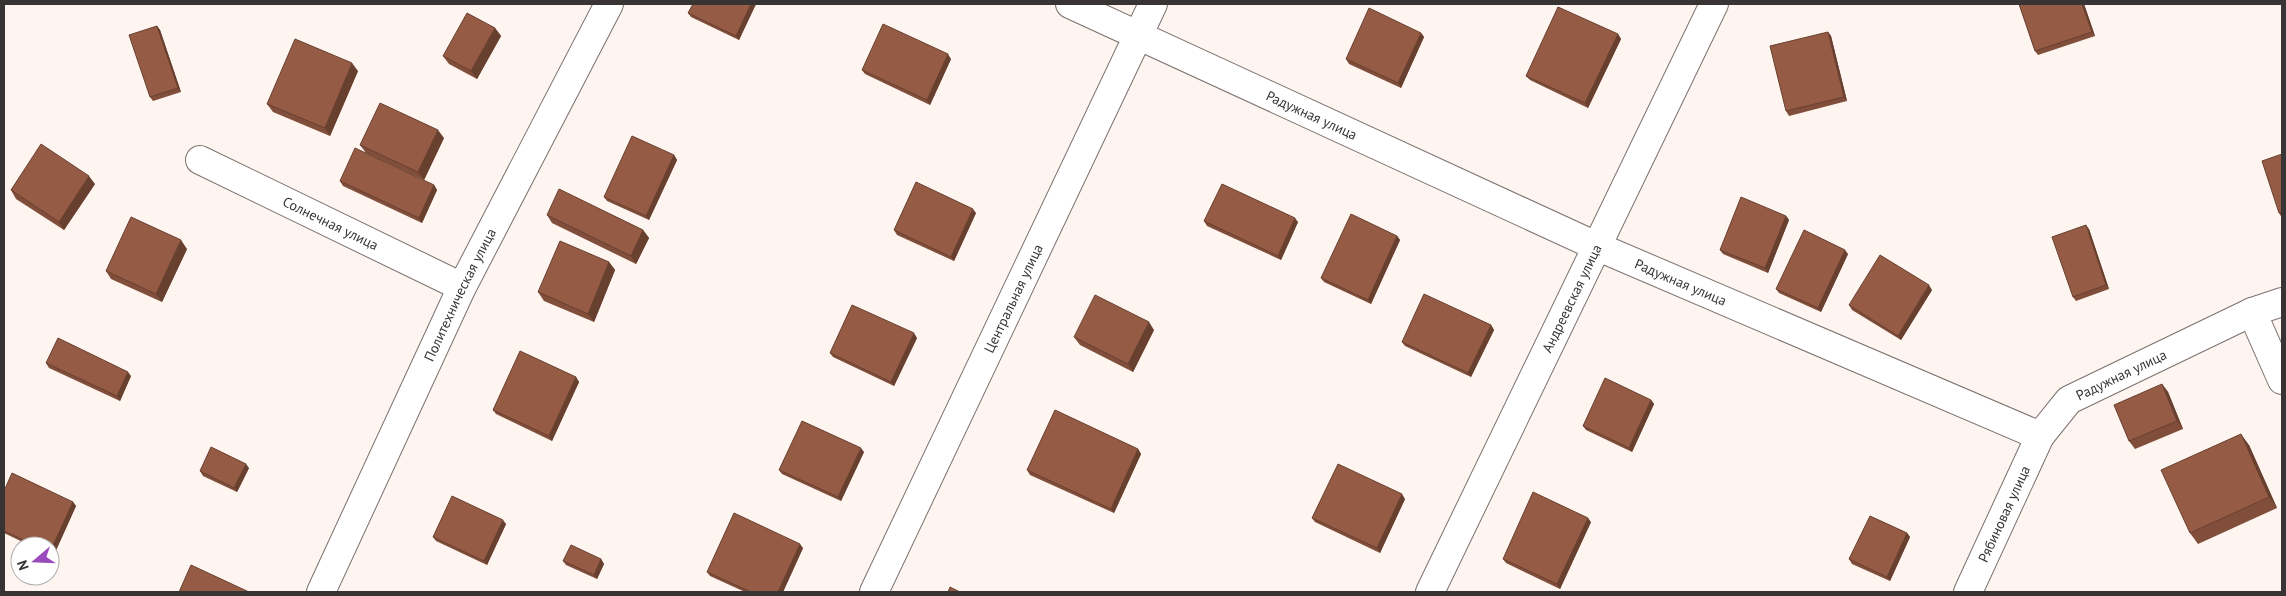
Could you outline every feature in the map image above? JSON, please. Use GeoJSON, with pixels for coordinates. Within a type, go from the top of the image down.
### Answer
{"type":"FeatureCollection","features":[{"type":"Feature","properties":{"kind":"street","name":"Политехническая улица"},"geometry":{"type":"LineString","coordinates":[[321,592],[462,286],[609,4]]}},
{"type":"Feature","properties":{"kind":"street","name":"Радужная улица"},"geometry":{"type":"LineString","coordinates":[[1070,4],[1596,246],[2040,436],[2069,400],[2252,312],[2282,302]]}},
{"type":"Feature","properties":{"kind":"street","name":"Центральная улица"},"geometry":{"type":"LineString","coordinates":[[874,592],[1152,4]]}},
{"type":"Feature","properties":{"kind":"street","name":"Андреевская улица"},"geometry":{"type":"LineString","coordinates":[[1430,592],[1714,4]]}},
{"type":"Feature","properties":{"kind":"street","name":"Солнечная улица"},"geometry":{"type":"LineString","coordinates":[[200,160],[462,286]]}},
{"type":"Feature","properties":{"kind":"street"},"geometry":{"type":"LineString","coordinates":[[2252,312],[2282,380]]}},
{"type":"Feature","properties":{"kind":"street","name":"Рябиновая улица"},"geometry":{"type":"LineString","coordinates":[[1968,592],[2040,436]]}},
{"type":"Feature","properties":{"kind":"building"},"geometry":{"type":"Polygon","coordinates":[[[693,4],[751,4],[736,36],[688,13],[693,4]]]}},
{"type":"Feature","properties":{"kind":"building"},"geometry":{"type":"Polygon","coordinates":[[[2019,4],[2082,4],[2092,32],[2035,51],[2019,4]]]}},
{"type":"Feature","properties":{"kind":"building"},"geometry":{"type":"Polygon","coordinates":[[[1558,7],[1618,34],[1585,103],[1526,76],[1558,7]]]}},
{"type":"Feature","properties":{"kind":"building"},"geometry":{"type":"Polygon","coordinates":[[[1369,8],[1421,33],[1398,83],[1346,59],[1369,8]]]}},
{"type":"Feature","properties":{"kind":"building"},"geometry":{"type":"Polygon","coordinates":[[[467,13],[495,28],[471,71],[443,56],[467,13]]]}},
{"type":"Feature","properties":{"kind":"building"},"geometry":{"type":"Polygon","coordinates":[[[883,24],[948,54],[927,100],[862,70],[883,24]]]}},
{"type":"Feature","properties":{"kind":"building"},"geometry":{"type":"Polygon","coordinates":[[[157,26],[178,88],[150,97],[129,35],[157,26]]]}},
{"type":"Feature","properties":{"kind":"building"},"geometry":{"type":"Polygon","coordinates":[[[1828,32],[1844,97],[1786,111],[1770,46],[1828,32]]]}},
{"type":"Feature","properties":{"kind":"building"},"geometry":{"type":"Polygon","coordinates":[[[295,39],[352,63],[325,128],[267,104],[295,39]]]}},
{"type":"Feature","properties":{"kind":"building"},"geometry":{"type":"Polygon","coordinates":[[[380,103],[438,130],[418,172],[360,145],[380,103]]]}},
{"type":"Feature","properties":{"kind":"building"},"geometry":{"type":"Polygon","coordinates":[[[632,136],[674,155],[646,216],[604,197],[632,136]]]}},
{"type":"Feature","properties":{"kind":"building"},"geometry":{"type":"Polygon","coordinates":[[[41,144],[89,176],[59,222],[11,190],[41,144]]]}},
{"type":"Feature","properties":{"kind":"building"},"geometry":{"type":"Polygon","coordinates":[[[355,148],[434,185],[419,218],[340,181],[355,148]]]}},
{"type":"Feature","properties":{"kind":"building"},"geometry":{"type":"Polygon","coordinates":[[[2282,154],[2282,212],[2279,213],[2262,161],[2282,154]]]}},
{"type":"Feature","properties":{"kind":"building"},"geometry":{"type":"Polygon","coordinates":[[[916,182],[973,209],[951,257],[894,230],[916,182]]]}},
{"type":"Feature","properties":{"kind":"building"},"geometry":{"type":"Polygon","coordinates":[[[1222,184],[1295,218],[1278,256],[1204,221],[1222,184]]]}},
{"type":"Feature","properties":{"kind":"building"},"geometry":{"type":"Polygon","coordinates":[[[559,189],[643,230],[631,256],[547,215],[559,189]]]}},
{"type":"Feature","properties":{"kind":"building"},"geometry":{"type":"Polygon","coordinates":[[[1741,197],[1786,216],[1765,268],[1720,250],[1741,197]]]}},
{"type":"Feature","properties":{"kind":"building"},"geometry":{"type":"Polygon","coordinates":[[[1351,214],[1397,236],[1368,300],[1321,278],[1351,214]]]}},
{"type":"Feature","properties":{"kind":"building"},"geometry":{"type":"Polygon","coordinates":[[[131,217],[181,240],[156,294],[106,271],[131,217]]]}},
{"type":"Feature","properties":{"kind":"building"},"geometry":{"type":"Polygon","coordinates":[[[2086,225],[2106,285],[2073,297],[2052,237],[2086,225]]]}},
{"type":"Feature","properties":{"kind":"building"},"geometry":{"type":"Polygon","coordinates":[[[1804,230],[1845,250],[1818,308],[1776,289],[1804,230]]]}},
{"type":"Feature","properties":{"kind":"building"},"geometry":{"type":"Polygon","coordinates":[[[560,241],[609,262],[588,314],[538,292],[560,241]]]}},
{"type":"Feature","properties":{"kind":"building"},"geometry":{"type":"Polygon","coordinates":[[[1880,255],[1929,285],[1898,336],[1849,305],[1880,255]]]}},
{"type":"Feature","properties":{"kind":"building"},"geometry":{"type":"Polygon","coordinates":[[[1424,294],[1491,325],[1468,373],[1402,342],[1424,294]]]}},
{"type":"Feature","properties":{"kind":"building"},"geometry":{"type":"Polygon","coordinates":[[[1095,295],[1149,322],[1128,364],[1074,337],[1095,295]]]}},
{"type":"Feature","properties":{"kind":"building"},"geometry":{"type":"Polygon","coordinates":[[[852,305],[914,333],[891,382],[830,353],[852,305]]]}},
{"type":"Feature","properties":{"kind":"building"},"geometry":{"type":"Polygon","coordinates":[[[58,338],[128,372],[117,396],[46,363],[58,338]]]}},
{"type":"Feature","properties":{"kind":"building"},"geometry":{"type":"Polygon","coordinates":[[[520,351],[576,377],[549,436],[493,410],[520,351]]]}},
{"type":"Feature","properties":{"kind":"building"},"geometry":{"type":"Polygon","coordinates":[[[1605,378],[1651,400],[1629,448],[1583,426],[1605,378]]]}},
{"type":"Feature","properties":{"kind":"building"},"geometry":{"type":"Polygon","coordinates":[[[2162,384],[2177,421],[2129,441],[2114,405],[2162,384]]]}},
{"type":"Feature","properties":{"kind":"building"},"geometry":{"type":"Polygon","coordinates":[[[1055,410],[1138,449],[1111,509],[1027,470],[1055,410]]]}},
{"type":"Feature","properties":{"kind":"building"},"geometry":{"type":"Polygon","coordinates":[[[802,421],[861,448],[838,497],[779,470],[802,421]]]}},
{"type":"Feature","properties":{"kind":"building"},"geometry":{"type":"Polygon","coordinates":[[[2241,434],[2269,497],[2190,533],[2161,470],[2241,434]]]}},
{"type":"Feature","properties":{"kind":"building"},"geometry":{"type":"Polygon","coordinates":[[[211,447],[246,464],[234,488],[200,471],[211,447]]]}},
{"type":"Feature","properties":{"kind":"building"},"geometry":{"type":"Polygon","coordinates":[[[1338,464],[1402,494],[1377,548],[1312,518],[1338,464]]]}},
{"type":"Feature","properties":{"kind":"building"},"geometry":{"type":"Polygon","coordinates":[[[12,473],[73,502],[57,536],[15,536],[4,531],[4,491],[12,473]]]}},
{"type":"Feature","properties":{"kind":"building"},"geometry":{"type":"Polygon","coordinates":[[[1533,492],[1588,518],[1557,584],[1503,559],[1533,492]]]}},
{"type":"Feature","properties":{"kind":"building"},"geometry":{"type":"Polygon","coordinates":[[[452,496],[503,520],[484,561],[433,537],[452,496]]]}},
{"type":"Feature","properties":{"kind":"building"},"geometry":{"type":"Polygon","coordinates":[[[734,513],[800,544],[778,592],[751,592],[707,572],[734,513]]]}},
{"type":"Feature","properties":{"kind":"building"},"geometry":{"type":"Polygon","coordinates":[[[1870,516],[1907,533],[1887,577],[1849,559],[1870,516]]]}},
{"type":"Feature","properties":{"kind":"building"},"geometry":{"type":"Polygon","coordinates":[[[571,545],[601,559],[594,575],[563,561],[571,545]]]}},
{"type":"Feature","properties":{"kind":"building"},"geometry":{"type":"Polygon","coordinates":[[[191,565],[249,592],[179,592],[191,565]]]}},
{"type":"Feature","properties":{"kind":"building"},"geometry":{"type":"Polygon","coordinates":[[[950,587],[960,592],[948,592],[950,587]]]}}]}
